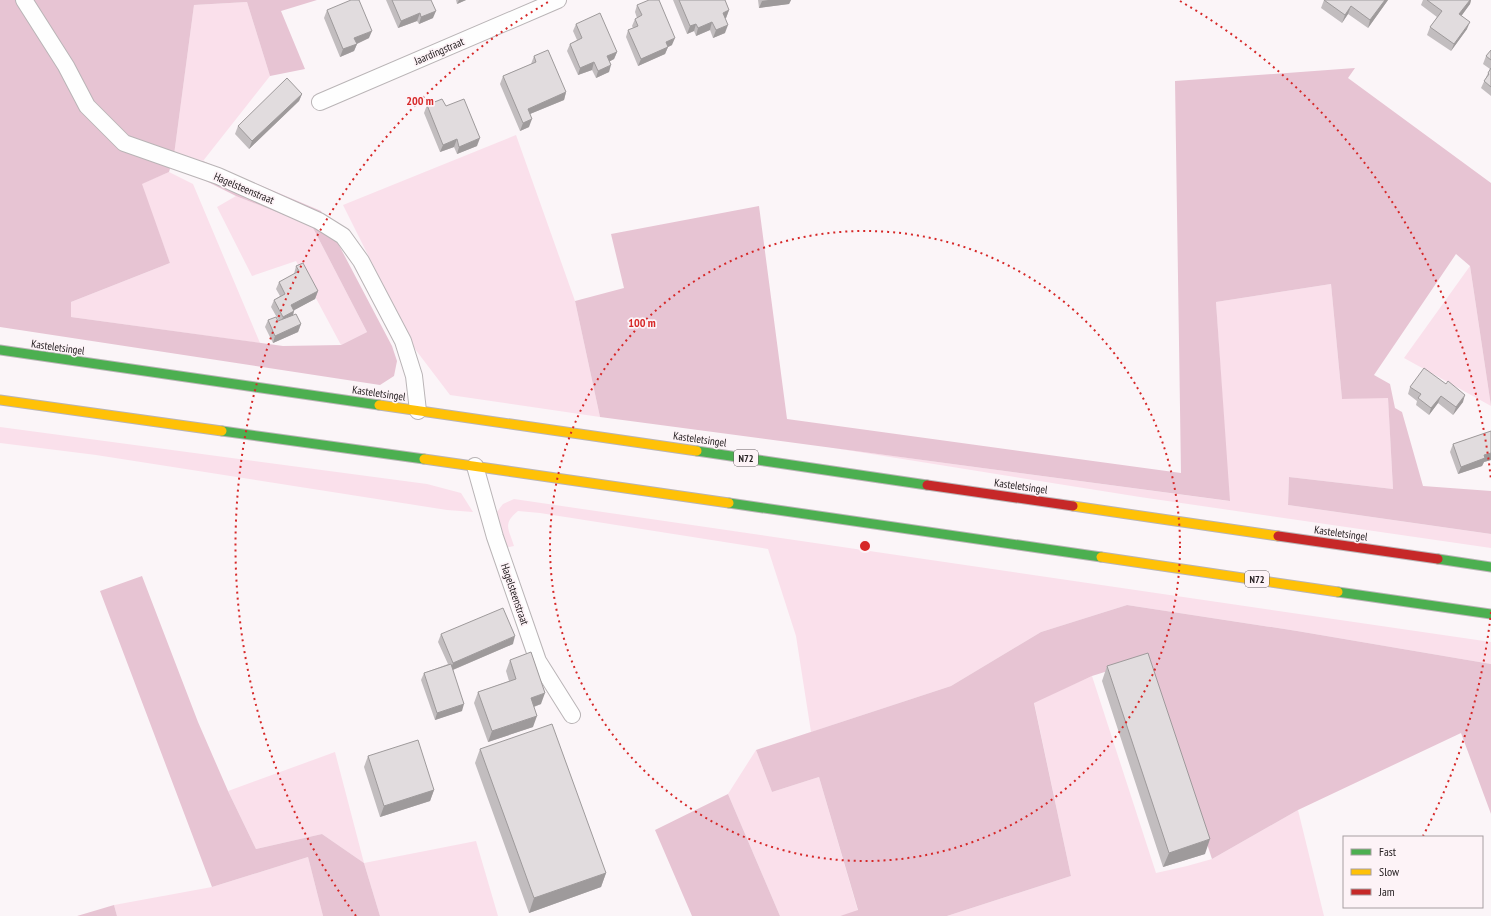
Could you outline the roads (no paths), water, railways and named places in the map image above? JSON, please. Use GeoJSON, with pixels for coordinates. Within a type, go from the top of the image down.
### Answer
{"type":"FeatureCollection","features":[{"type":"Feature","properties":{"kind":"main road","name":"Kasteletsingel"},"geometry":{"type":"LineString","coordinates":[[0,350],[1491,567]]}},
{"type":"Feature","properties":{"kind":"main road","name":"N72"},"geometry":{"type":"LineString","coordinates":[[0,400],[475,466],[1491,614]]}},
{"type":"Feature","properties":{"kind":"street","name":"Hagelsteenstraat"},"geometry":{"type":"LineString","coordinates":[[24,0],[66,66],[86,106],[124,143],[218,176],[319,221],[343,236],[361,260],[403,341],[414,376],[418,411]]}},
{"type":"Feature","properties":{"kind":"street","name":"Jaardingstraat"},"geometry":{"type":"LineString","coordinates":[[320,102],[558,0]]}},
{"type":"Feature","properties":{"kind":"street","name":"Hagelsteenstraat"},"geometry":{"type":"LineString","coordinates":[[475,466],[495,537],[538,661],[572,715]]}}]}
